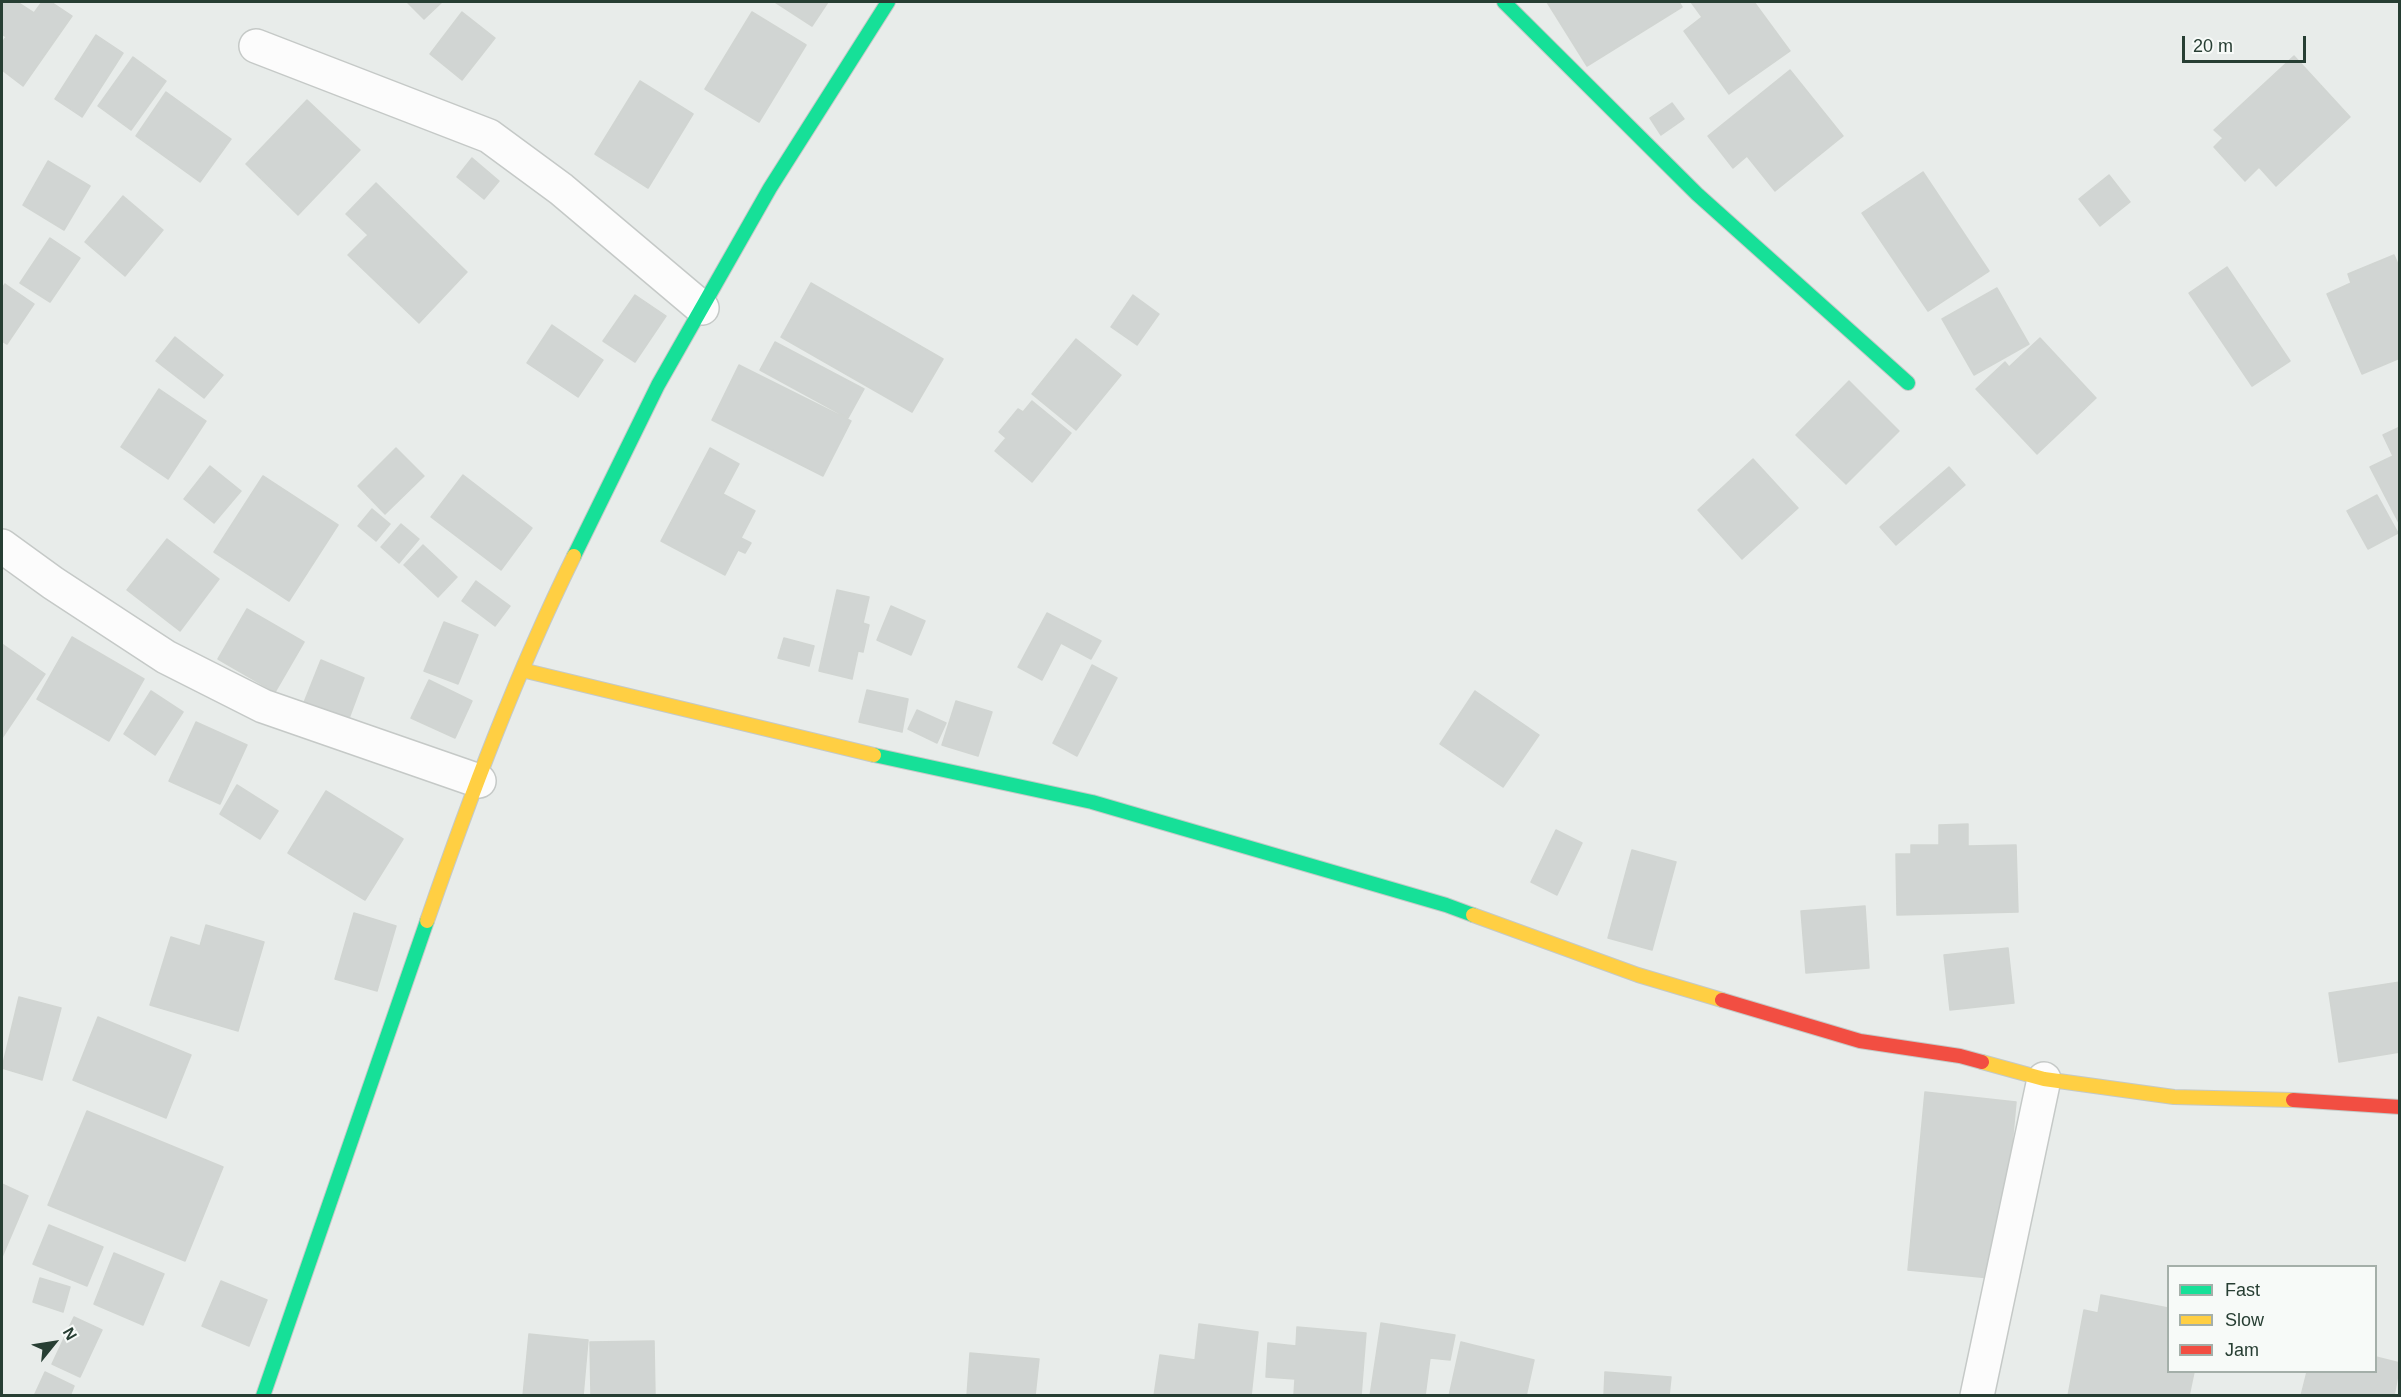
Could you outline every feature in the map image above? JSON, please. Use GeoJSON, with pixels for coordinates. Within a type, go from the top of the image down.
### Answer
{"type":"FeatureCollection","features":[{"type":"Feature","properties":{"kind":"street"},"geometry":{"type":"LineString","coordinates":[[263,1395],[455,841],[543,619],[658,385],[770,188],[888,2]]}},
{"type":"Feature","properties":{"kind":"street"},"geometry":{"type":"LineString","coordinates":[[1503,2],[1697,194],[1908,383]]}},
{"type":"Feature","properties":{"kind":"street"},"geometry":{"type":"LineString","coordinates":[[256,46],[489,136],[561,189],[702,308]]}},
{"type":"Feature","properties":{"kind":"street"},"geometry":{"type":"LineString","coordinates":[[2,546],[53,583],[166,657],[263,706],[479,780]]}},
{"type":"Feature","properties":{"kind":"street"},"geometry":{"type":"LineString","coordinates":[[522,670],[854,751],[1092,802],[1446,905],[1638,975],[1860,1041],[1960,1056],[2044,1079],[2174,1096],[2269,1098],[2400,1107]]}},
{"type":"Feature","properties":{"kind":"street"},"geometry":{"type":"LineString","coordinates":[[1977,1395],[2044,1079]]}},
{"type":"Feature","properties":{"kind":"building"},"geometry":{"type":"Polygon","coordinates":[[[2,2],[17,2],[34,13],[42,2],[51,2],[72,16],[23,86],[2,70],[2,43],[6,37],[2,34],[2,2]]]}},
{"type":"Feature","properties":{"kind":"building"},"geometry":{"type":"Polygon","coordinates":[[[407,2],[442,2],[424,19],[407,2]]]}},
{"type":"Feature","properties":{"kind":"building"},"geometry":{"type":"Polygon","coordinates":[[[775,2],[828,2],[812,26],[775,2]]]}},
{"type":"Feature","properties":{"kind":"building"},"geometry":{"type":"Polygon","coordinates":[[[1547,2],[1679,2],[1682,7],[1587,66],[1547,2]]]}},
{"type":"Feature","properties":{"kind":"building"},"geometry":{"type":"Polygon","coordinates":[[[1691,2],[1754,2],[1790,51],[1729,94],[1684,31],[1702,17],[1691,2]]]}},
{"type":"Feature","properties":{"kind":"building"},"geometry":{"type":"Polygon","coordinates":[[[462,12],[495,38],[462,80],[430,54],[462,12]]]}},
{"type":"Feature","properties":{"kind":"building"},"geometry":{"type":"Polygon","coordinates":[[[752,12],[806,45],[759,122],[705,89],[752,12]]]}},
{"type":"Feature","properties":{"kind":"building"},"geometry":{"type":"Polygon","coordinates":[[[96,35],[123,53],[82,117],[55,99],[96,35]]]}},
{"type":"Feature","properties":{"kind":"building"},"geometry":{"type":"Polygon","coordinates":[[[2294,56],[2350,117],[2276,186],[2259,167],[2245,181],[2214,147],[2223,138],[2214,130],[2294,56]]]}},
{"type":"Feature","properties":{"kind":"building"},"geometry":{"type":"Polygon","coordinates":[[[133,57],[166,81],[131,130],[98,106],[133,57]]]}},
{"type":"Feature","properties":{"kind":"building"},"geometry":{"type":"Polygon","coordinates":[[[1790,70],[1843,136],[1775,191],[1747,156],[1733,168],[1708,136],[1790,70]]]}},
{"type":"Feature","properties":{"kind":"building"},"geometry":{"type":"Polygon","coordinates":[[[640,81],[693,114],[648,188],[595,154],[640,81]]]}},
{"type":"Feature","properties":{"kind":"building"},"geometry":{"type":"Polygon","coordinates":[[[166,92],[231,139],[200,182],[136,136],[166,92]]]}},
{"type":"Feature","properties":{"kind":"building"},"geometry":{"type":"Polygon","coordinates":[[[307,100],[360,150],[298,215],[246,164],[307,100]]]}},
{"type":"Feature","properties":{"kind":"building"},"geometry":{"type":"Polygon","coordinates":[[[1672,103],[1684,119],[1661,135],[1650,118],[1672,103]]]}},
{"type":"Feature","properties":{"kind":"building"},"geometry":{"type":"Polygon","coordinates":[[[472,158],[499,181],[484,199],[457,177],[472,158]]]}},
{"type":"Feature","properties":{"kind":"building"},"geometry":{"type":"Polygon","coordinates":[[[48,161],[90,186],[64,230],[23,205],[48,161]]]}},
{"type":"Feature","properties":{"kind":"building"},"geometry":{"type":"Polygon","coordinates":[[[1923,172],[1989,271],[1928,311],[1862,213],[1923,172]]]}},
{"type":"Feature","properties":{"kind":"building"},"geometry":{"type":"Polygon","coordinates":[[[2109,175],[2130,202],[2100,226],[2079,199],[2109,175]]]}},
{"type":"Feature","properties":{"kind":"building"},"geometry":{"type":"Polygon","coordinates":[[[376,183],[467,272],[419,323],[348,255],[368,235],[346,214],[376,183]]]}},
{"type":"Feature","properties":{"kind":"building"},"geometry":{"type":"Polygon","coordinates":[[[123,196],[163,230],[125,276],[85,242],[123,196]]]}},
{"type":"Feature","properties":{"kind":"building"},"geometry":{"type":"Polygon","coordinates":[[[50,238],[80,258],[50,302],[20,283],[50,238]]]}},
{"type":"Feature","properties":{"kind":"building"},"geometry":{"type":"Polygon","coordinates":[[[2394,255],[2400,269],[2400,358],[2362,374],[2327,294],[2351,283],[2348,274],[2394,255]]]}},
{"type":"Feature","properties":{"kind":"building"},"geometry":{"type":"Polygon","coordinates":[[[2227,267],[2290,361],[2252,386],[2189,293],[2227,267]]]}},
{"type":"Feature","properties":{"kind":"building"},"geometry":{"type":"Polygon","coordinates":[[[811,283],[943,359],[912,412],[781,337],[811,283]]]}},
{"type":"Feature","properties":{"kind":"building"},"geometry":{"type":"Polygon","coordinates":[[[5,284],[34,304],[7,344],[2,341],[2,289],[5,284]]]}},
{"type":"Feature","properties":{"kind":"building"},"geometry":{"type":"Polygon","coordinates":[[[1997,288],[2029,344],[1974,375],[1942,319],[1997,288]]]}},
{"type":"Feature","properties":{"kind":"building"},"geometry":{"type":"Polygon","coordinates":[[[635,295],[666,316],[635,362],[603,341],[635,295]]]}},
{"type":"Feature","properties":{"kind":"building"},"geometry":{"type":"Polygon","coordinates":[[[1133,295],[1159,314],[1137,345],[1111,327],[1133,295]]]}},
{"type":"Feature","properties":{"kind":"building"},"geometry":{"type":"Polygon","coordinates":[[[552,325],[603,360],[578,397],[527,363],[552,325]]]}},
{"type":"Feature","properties":{"kind":"building"},"geometry":{"type":"Polygon","coordinates":[[[175,337],[223,375],[204,398],[156,361],[175,337]]]}},
{"type":"Feature","properties":{"kind":"building"},"geometry":{"type":"Polygon","coordinates":[[[2040,338],[2096,398],[2037,454],[1976,389],[2005,362],[2009,367],[2040,338]]]}},
{"type":"Feature","properties":{"kind":"building"},"geometry":{"type":"Polygon","coordinates":[[[1076,339],[1121,375],[1076,430],[1032,394],[1076,339]]]}},
{"type":"Feature","properties":{"kind":"building"},"geometry":{"type":"Polygon","coordinates":[[[775,342],[864,389],[848,418],[760,370],[775,342]]]}},
{"type":"Feature","properties":{"kind":"building"},"geometry":{"type":"Polygon","coordinates":[[[739,365],[851,421],[823,476],[712,420],[739,365]]]}},
{"type":"Feature","properties":{"kind":"building"},"geometry":{"type":"Polygon","coordinates":[[[1849,381],[1899,431],[1846,484],[1796,435],[1849,381]]]}},
{"type":"Feature","properties":{"kind":"building"},"geometry":{"type":"Polygon","coordinates":[[[159,389],[206,421],[168,479],[121,447],[159,389]]]}},
{"type":"Feature","properties":{"kind":"building"},"geometry":{"type":"Polygon","coordinates":[[[1032,401],[1071,433],[1032,482],[995,451],[1006,438],[999,432],[1018,409],[1023,412],[1032,401]]]}},
{"type":"Feature","properties":{"kind":"building"},"geometry":{"type":"Polygon","coordinates":[[[2400,427],[2400,525],[2370,467],[2393,456],[2383,435],[2400,427]]]}},
{"type":"Feature","properties":{"kind":"building"},"geometry":{"type":"Polygon","coordinates":[[[396,448],[424,476],[385,514],[358,486],[396,448]]]}},
{"type":"Feature","properties":{"kind":"building"},"geometry":{"type":"Polygon","coordinates":[[[710,448],[739,464],[723,494],[755,511],[741,538],[751,543],[745,553],[738,550],[725,575],[661,541],[710,448]]]}},
{"type":"Feature","properties":{"kind":"building"},"geometry":{"type":"Polygon","coordinates":[[[1753,459],[1798,508],[1742,559],[1698,510],[1753,459]]]}},
{"type":"Feature","properties":{"kind":"building"},"geometry":{"type":"Polygon","coordinates":[[[210,466],[241,491],[214,523],[184,499],[210,466]]]}},
{"type":"Feature","properties":{"kind":"building"},"geometry":{"type":"Polygon","coordinates":[[[1949,467],[1965,485],[1896,545],[1880,527],[1949,467]]]}},
{"type":"Feature","properties":{"kind":"building"},"geometry":{"type":"Polygon","coordinates":[[[463,475],[532,528],[501,570],[431,517],[463,475]]]}},
{"type":"Feature","properties":{"kind":"building"},"geometry":{"type":"Polygon","coordinates":[[[263,476],[338,525],[289,601],[214,552],[263,476]]]}},
{"type":"Feature","properties":{"kind":"building"},"geometry":{"type":"Polygon","coordinates":[[[2377,495],[2398,533],[2368,549],[2347,511],[2377,495]]]}},
{"type":"Feature","properties":{"kind":"building"},"geometry":{"type":"Polygon","coordinates":[[[372,509],[390,524],[376,541],[358,526],[372,509]]]}},
{"type":"Feature","properties":{"kind":"building"},"geometry":{"type":"Polygon","coordinates":[[[401,524],[419,539],[399,563],[381,547],[401,524]]]}},
{"type":"Feature","properties":{"kind":"building"},"geometry":{"type":"Polygon","coordinates":[[[167,539],[219,579],[180,631],[127,590],[167,539]]]}},
{"type":"Feature","properties":{"kind":"building"},"geometry":{"type":"Polygon","coordinates":[[[423,545],[457,577],[438,597],[404,565],[423,545]]]}},
{"type":"Feature","properties":{"kind":"building"},"geometry":{"type":"Polygon","coordinates":[[[476,581],[510,606],[495,626],[462,601],[476,581]]]}},
{"type":"Feature","properties":{"kind":"building"},"geometry":{"type":"Polygon","coordinates":[[[837,590],[869,597],[863,623],[869,625],[863,652],[858,651],[852,679],[819,671],[837,590]]]}},
{"type":"Feature","properties":{"kind":"building"},"geometry":{"type":"Polygon","coordinates":[[[891,606],[925,621],[911,655],[877,640],[891,606]]]}},
{"type":"Feature","properties":{"kind":"building"},"geometry":{"type":"Polygon","coordinates":[[[247,609],[304,642],[275,692],[218,659],[247,609]]]}},
{"type":"Feature","properties":{"kind":"building"},"geometry":{"type":"Polygon","coordinates":[[[1047,613],[1101,641],[1091,659],[1061,643],[1042,680],[1018,667],[1047,613]]]}},
{"type":"Feature","properties":{"kind":"building"},"geometry":{"type":"Polygon","coordinates":[[[444,622],[478,635],[458,684],[424,671],[444,622]]]}},
{"type":"Feature","properties":{"kind":"building"},"geometry":{"type":"Polygon","coordinates":[[[72,637],[144,679],[109,741],[37,699],[72,637]]]}},
{"type":"Feature","properties":{"kind":"building"},"geometry":{"type":"Polygon","coordinates":[[[784,638],[814,646],[809,666],[778,658],[784,638]]]}},
{"type":"Feature","properties":{"kind":"building"},"geometry":{"type":"Polygon","coordinates":[[[2,644],[45,674],[2,738],[2,644]]]}},
{"type":"Feature","properties":{"kind":"building"},"geometry":{"type":"Polygon","coordinates":[[[321,660],[364,678],[345,729],[301,710],[321,660]]]}},
{"type":"Feature","properties":{"kind":"building"},"geometry":{"type":"Polygon","coordinates":[[[1092,665],[1117,678],[1077,756],[1053,743],[1092,665]]]}},
{"type":"Feature","properties":{"kind":"building"},"geometry":{"type":"Polygon","coordinates":[[[429,680],[472,701],[455,738],[411,718],[429,680]]]}},
{"type":"Feature","properties":{"kind":"building"},"geometry":{"type":"Polygon","coordinates":[[[867,690],[908,699],[902,732],[859,722],[867,690]]]}},
{"type":"Feature","properties":{"kind":"building"},"geometry":{"type":"Polygon","coordinates":[[[151,691],[183,712],[155,755],[124,734],[151,691]]]}},
{"type":"Feature","properties":{"kind":"building"},"geometry":{"type":"Polygon","coordinates":[[[1475,691],[1539,735],[1503,787],[1440,744],[1475,691]]]}},
{"type":"Feature","properties":{"kind":"building"},"geometry":{"type":"Polygon","coordinates":[[[956,701],[992,712],[978,756],[942,745],[956,701]]]}},
{"type":"Feature","properties":{"kind":"building"},"geometry":{"type":"Polygon","coordinates":[[[917,710],[946,723],[937,743],[908,729],[917,710]]]}},
{"type":"Feature","properties":{"kind":"building"},"geometry":{"type":"Polygon","coordinates":[[[196,722],[247,745],[220,804],[169,781],[196,722]]]}},
{"type":"Feature","properties":{"kind":"building"},"geometry":{"type":"Polygon","coordinates":[[[237,785],[278,811],[260,839],[220,814],[237,785]]]}},
{"type":"Feature","properties":{"kind":"building"},"geometry":{"type":"Polygon","coordinates":[[[326,791],[403,839],[365,900],[288,853],[326,791]]]}},
{"type":"Feature","properties":{"kind":"building"},"geometry":{"type":"Polygon","coordinates":[[[1968,824],[1968,846],[2016,845],[2018,912],[1897,915],[1896,854],[1911,854],[1911,845],[1939,845],[1939,825],[1968,824]]]}},
{"type":"Feature","properties":{"kind":"building"},"geometry":{"type":"Polygon","coordinates":[[[1556,830],[1582,843],[1557,895],[1531,882],[1556,830]]]}},
{"type":"Feature","properties":{"kind":"building"},"geometry":{"type":"Polygon","coordinates":[[[1632,850],[1676,862],[1652,950],[1608,938],[1632,850]]]}},
{"type":"Feature","properties":{"kind":"building"},"geometry":{"type":"Polygon","coordinates":[[[1865,906],[1869,968],[1806,973],[1801,911],[1865,906]]]}},
{"type":"Feature","properties":{"kind":"building"},"geometry":{"type":"Polygon","coordinates":[[[354,913],[396,926],[377,991],[335,979],[354,913]]]}},
{"type":"Feature","properties":{"kind":"building"},"geometry":{"type":"Polygon","coordinates":[[[206,925],[264,942],[238,1031],[150,1005],[171,937],[200,946],[206,925]]]}},
{"type":"Feature","properties":{"kind":"building"},"geometry":{"type":"Polygon","coordinates":[[[2008,948],[2014,1003],[1950,1010],[1944,955],[2008,948]]]}},
{"type":"Feature","properties":{"kind":"building"},"geometry":{"type":"Polygon","coordinates":[[[2400,982],[2400,1052],[2339,1062],[2329,993],[2400,982]]]}},
{"type":"Feature","properties":{"kind":"building"},"geometry":{"type":"Polygon","coordinates":[[[19,997],[61,1008],[42,1080],[2,1068],[19,997]]]}},
{"type":"Feature","properties":{"kind":"building"},"geometry":{"type":"Polygon","coordinates":[[[98,1017],[191,1055],[166,1118],[73,1080],[98,1017]]]}},
{"type":"Feature","properties":{"kind":"building"},"geometry":{"type":"Polygon","coordinates":[[[1925,1092],[2016,1102],[2004,1231],[1995,1230],[1990,1278],[1908,1270],[1925,1092]]]}},
{"type":"Feature","properties":{"kind":"building"},"geometry":{"type":"Polygon","coordinates":[[[87,1111],[223,1167],[185,1261],[48,1205],[87,1111]]]}},
{"type":"Feature","properties":{"kind":"building"},"geometry":{"type":"Polygon","coordinates":[[[2,1184],[28,1196],[2,1257],[2,1184]]]}},
{"type":"Feature","properties":{"kind":"building"},"geometry":{"type":"Polygon","coordinates":[[[49,1225],[103,1247],[87,1286],[33,1264],[49,1225]]]}},
{"type":"Feature","properties":{"kind":"building"},"geometry":{"type":"Polygon","coordinates":[[[114,1253],[164,1274],[143,1325],[94,1304],[114,1253]]]}},
{"type":"Feature","properties":{"kind":"building"},"geometry":{"type":"Polygon","coordinates":[[[40,1278],[70,1287],[63,1312],[33,1302],[40,1278]]]}},
{"type":"Feature","properties":{"kind":"building"},"geometry":{"type":"Polygon","coordinates":[[[221,1281],[267,1300],[249,1346],[202,1326],[221,1281]]]}},
{"type":"Feature","properties":{"kind":"building"},"geometry":{"type":"Polygon","coordinates":[[[2101,1295],[2167,1308],[2167,1373],[2194,1373],[2189,1396],[2068,1396],[2084,1310],[2098,1313],[2101,1295]]]}},
{"type":"Feature","properties":{"kind":"building"},"geometry":{"type":"Polygon","coordinates":[[[74,1317],[102,1330],[80,1377],[52,1364],[74,1317]]]}},
{"type":"Feature","properties":{"kind":"building"},"geometry":{"type":"Polygon","coordinates":[[[1381,1323],[1455,1335],[1450,1360],[1430,1358],[1425,1396],[1370,1396],[1381,1323]]]}},
{"type":"Feature","properties":{"kind":"building"},"geometry":{"type":"Polygon","coordinates":[[[1199,1324],[1258,1332],[1251,1396],[1154,1396],[1160,1355],[1195,1360],[1199,1324]]]}},
{"type":"Feature","properties":{"kind":"building"},"geometry":{"type":"Polygon","coordinates":[[[1297,1327],[1366,1333],[1361,1396],[1294,1395],[1295,1379],[1266,1377],[1268,1343],[1296,1346],[1297,1327]]]}},
{"type":"Feature","properties":{"kind":"building"},"geometry":{"type":"Polygon","coordinates":[[[529,1334],[588,1340],[583,1396],[523,1396],[529,1334]]]}},
{"type":"Feature","properties":{"kind":"building"},"geometry":{"type":"Polygon","coordinates":[[[654,1341],[655,1396],[591,1396],[590,1342],[654,1341]]]}},
{"type":"Feature","properties":{"kind":"building"},"geometry":{"type":"Polygon","coordinates":[[[1461,1342],[1534,1360],[1526,1396],[1449,1396],[1461,1342]]]}},
{"type":"Feature","properties":{"kind":"building"},"geometry":{"type":"Polygon","coordinates":[[[970,1353],[1039,1359],[1035,1396],[967,1396],[970,1353]]]}},
{"type":"Feature","properties":{"kind":"building"},"geometry":{"type":"Polygon","coordinates":[[[2377,1357],[2400,1363],[2394,1396],[2301,1396],[2307,1373],[2377,1373],[2377,1357]]]}},
{"type":"Feature","properties":{"kind":"building"},"geometry":{"type":"Polygon","coordinates":[[[45,1372],[74,1386],[70,1396],[34,1396],[45,1372]]]}},
{"type":"Feature","properties":{"kind":"building"},"geometry":{"type":"Polygon","coordinates":[[[1605,1372],[1671,1377],[1669,1396],[1604,1396],[1605,1372]]]}},
{"type":"Feature","properties":{"kind":"traffic: fast"},"geometry":{"type":"LineString","coordinates":[[574,556],[658,385],[770,188],[888,2]]}},
{"type":"Feature","properties":{"kind":"traffic: fast"},"geometry":{"type":"LineString","coordinates":[[1504,2],[1697,194],[1908,383]]}},
{"type":"Feature","properties":{"kind":"traffic: fast"},"geometry":{"type":"LineString","coordinates":[[874,755],[1092,802],[1446,905],[1473,915]]}},
{"type":"Feature","properties":{"kind":"traffic: fast"},"geometry":{"type":"LineString","coordinates":[[263,1396],[427,921]]}},
{"type":"Feature","properties":{"kind":"traffic: slow"},"geometry":{"type":"LineString","coordinates":[[427,921],[495,736],[574,556]]}},
{"type":"Feature","properties":{"kind":"traffic: slow"},"geometry":{"type":"LineString","coordinates":[[522,670],[874,755]]}},
{"type":"Feature","properties":{"kind":"traffic: slow"},"geometry":{"type":"LineString","coordinates":[[1473,915],[1638,975],[1722,1000]]}},
{"type":"Feature","properties":{"kind":"traffic: slow"},"geometry":{"type":"LineString","coordinates":[[1982,1062],[2044,1079],[2174,1097],[2293,1100]]}},
{"type":"Feature","properties":{"kind":"traffic: jam"},"geometry":{"type":"LineString","coordinates":[[1722,1000],[1860,1041],[1960,1056],[1982,1062]]}},
{"type":"Feature","properties":{"kind":"traffic: jam"},"geometry":{"type":"LineString","coordinates":[[2293,1100],[2400,1107]]}}]}
